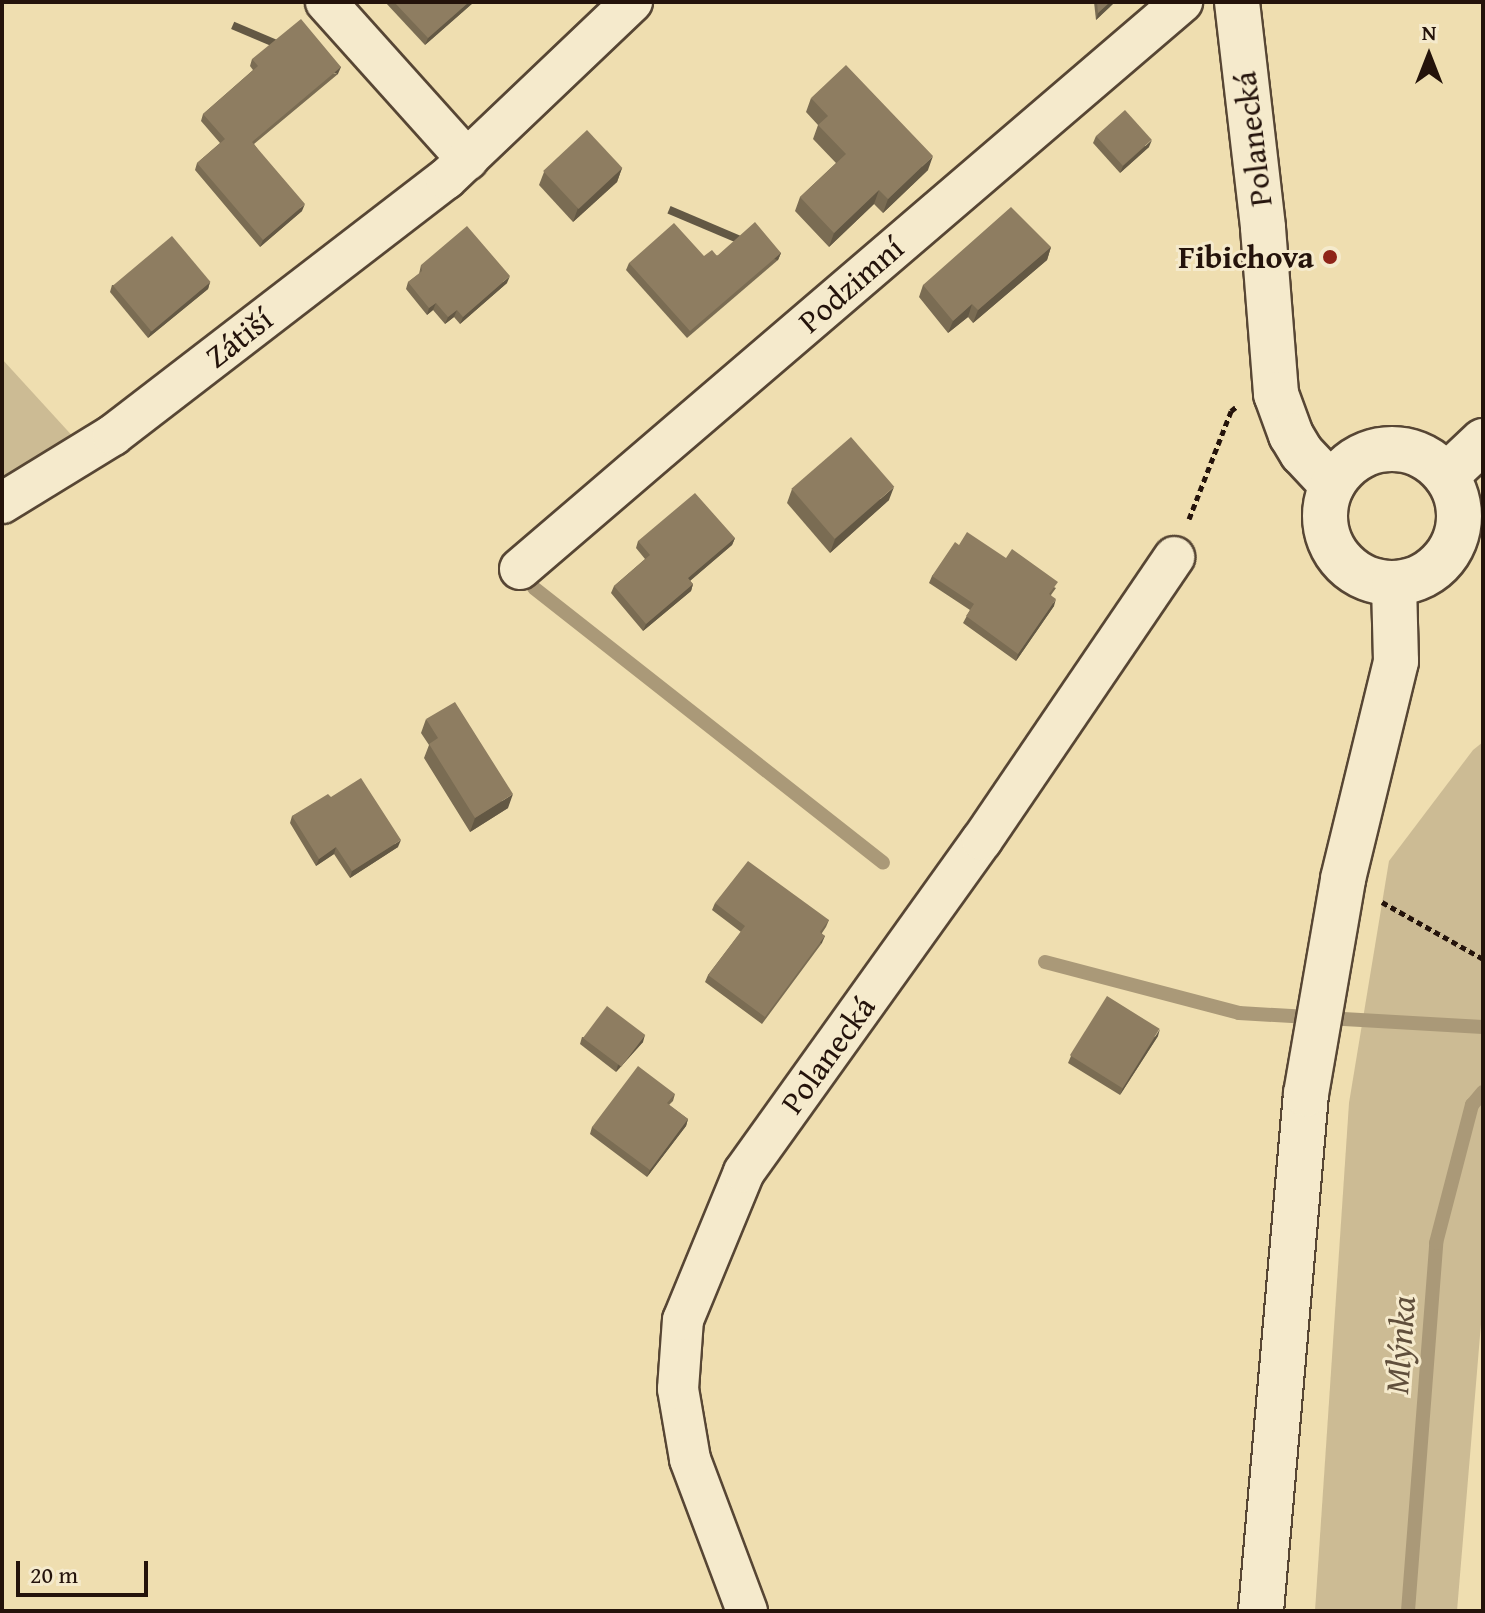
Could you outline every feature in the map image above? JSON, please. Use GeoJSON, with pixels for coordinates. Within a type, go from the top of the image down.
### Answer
{"type":"FeatureCollection","features":[{"type":"Feature","properties":{"kind":"street"},"geometry":{"type":"LineString","coordinates":[[326,2],[468,160]]}},
{"type":"Feature","properties":{"kind":"street","name":"Zátiší"},"geometry":{"type":"LineString","coordinates":[[2,503],[113,435],[468,160],[632,2]]}},
{"type":"Feature","properties":{"kind":"street","name":"Podzimní"},"geometry":{"type":"LineString","coordinates":[[520,569],[1182,2]]}},
{"type":"Feature","properties":{"kind":"street","name":"Polanecká"},"geometry":{"type":"LineString","coordinates":[[1237,2],[1263,228],[1276,394],[1291,435],[1302,453],[1332,485]]}},
{"type":"Feature","properties":{"kind":"street"},"geometry":{"type":"LineString","coordinates":[[1446,476],[1483,441]]}},
{"type":"Feature","properties":{"kind":"street"},"geometry":{"type":"LineString","coordinates":[[1392,448],[1423,455],[1446,476],[1456,494],[1460,515],[1453,545],[1433,569],[1414,579],[1394,583],[1374,581],[1356,572],[1335,551],[1325,523],[1326,503],[1332,485],[1344,468],[1362,455],[1392,448]]}},
{"type":"Feature","properties":{"kind":"street","name":"Polanecká"},"geometry":{"type":"LineString","coordinates":[[747,1611],[690,1459],[678,1389],[683,1320],[744,1172],[982,840],[1174,557]]}},
{"type":"Feature","properties":{"kind":"street"},"geometry":{"type":"LineString","coordinates":[[1261,1611],[1306,1094],[1343,879],[1396,661],[1394,583]]}},
{"type":"Feature","properties":{"kind":"path"},"geometry":{"type":"LineString","coordinates":[[1174,557],[1231,411]]}},
{"type":"Feature","properties":{"kind":"path"},"geometry":{"type":"LineString","coordinates":[[1343,879],[1483,959]]}},
{"type":"Feature","properties":{"kind":"shaded area"},"geometry":{"type":"Polygon","coordinates":[[[2,359],[77,441],[2,485],[2,359]]]}},
{"type":"Feature","properties":{"kind":"shaded area"},"geometry":{"type":"Polygon","coordinates":[[[1483,742],[1483,1300],[1457,1611],[1315,1611],[1349,1103],[1389,861],[1473,750],[1483,742]]]}},
{"type":"Feature","properties":{"kind":"building"},"geometry":{"type":"Polygon","coordinates":[[[394,2],[469,2],[428,38],[394,2]]]}},
{"type":"Feature","properties":{"kind":"building"},"geometry":{"type":"Polygon","coordinates":[[[1097,2],[1110,2],[1098,13],[1097,2]]]}},
{"type":"Feature","properties":{"kind":"building"},"geometry":{"type":"Polygon","coordinates":[[[301,19],[341,67],[252,142],[305,204],[263,240],[197,163],[225,139],[203,114],[258,66],[252,59],[301,19]]]}},
{"type":"Feature","properties":{"kind":"building"},"geometry":{"type":"Polygon","coordinates":[[[846,65],[933,156],[888,199],[879,190],[834,233],[800,197],[846,154],[818,125],[828,116],[811,98],[846,65]]]}},
{"type":"Feature","properties":{"kind":"building"},"geometry":{"type":"Polygon","coordinates":[[[1125,110],[1152,140],[1123,166],[1096,136],[1125,110]]]}},
{"type":"Feature","properties":{"kind":"building"},"geometry":{"type":"Polygon","coordinates":[[[587,130],[622,168],[579,209],[543,171],[587,130]]]}},
{"type":"Feature","properties":{"kind":"building"},"geometry":{"type":"Polygon","coordinates":[[[1011,207],[1051,247],[978,310],[972,304],[953,321],[923,285],[1011,207]]]}},
{"type":"Feature","properties":{"kind":"building"},"geometry":{"type":"Polygon","coordinates":[[[755,222],[781,253],[690,331],[629,263],[674,223],[704,256],[712,250],[717,256],[755,222]]]}},
{"type":"Feature","properties":{"kind":"building"},"geometry":{"type":"Polygon","coordinates":[[[467,226],[510,276],[463,317],[457,310],[448,317],[436,303],[429,308],[408,282],[422,271],[421,265],[467,226]]]}},
{"type":"Feature","properties":{"kind":"building"},"geometry":{"type":"Polygon","coordinates":[[[172,236],[211,282],[152,331],[113,285],[172,236]]]}},
{"type":"Feature","properties":{"kind":"building"},"geometry":{"type":"Polygon","coordinates":[[[851,437],[894,487],[835,539],[791,489],[851,437]]]}},
{"type":"Feature","properties":{"kind":"building"},"geometry":{"type":"Polygon","coordinates":[[[695,493],[735,538],[688,578],[693,584],[646,624],[614,586],[650,555],[638,541],[695,493]]]}},
{"type":"Feature","properties":{"kind":"building"},"geometry":{"type":"Polygon","coordinates":[[[967,532],[1006,558],[1012,549],[1058,582],[1049,594],[1056,599],[1018,654],[966,616],[974,604],[932,576],[955,542],[959,545],[967,532]]]}},
{"type":"Feature","properties":{"kind":"building"},"geometry":{"type":"Polygon","coordinates":[[[455,702],[513,794],[475,818],[429,744],[438,738],[426,719],[455,702]]]}},
{"type":"Feature","properties":{"kind":"building"},"geometry":{"type":"Polygon","coordinates":[[[361,778],[401,840],[352,871],[336,847],[319,859],[292,816],[361,778]]]}},
{"type":"Feature","properties":{"kind":"building"},"geometry":{"type":"Polygon","coordinates":[[[748,861],[829,920],[820,932],[825,936],[765,1017],[708,975],[745,926],[715,903],[748,861]]]}},
{"type":"Feature","properties":{"kind":"building"},"geometry":{"type":"Polygon","coordinates":[[[1107,996],[1160,1029],[1122,1088],[1070,1055],[1107,996]]]}},
{"type":"Feature","properties":{"kind":"building"},"geometry":{"type":"Polygon","coordinates":[[[607,1006],[645,1035],[621,1067],[583,1038],[607,1006]]]}},
{"type":"Feature","properties":{"kind":"building"},"geometry":{"type":"Polygon","coordinates":[[[638,1066],[675,1094],[667,1103],[688,1119],[650,1170],[592,1127],[638,1066]]]}},
{"type":"Feature","properties":{"kind":"waterway"},"geometry":{"type":"LineString","coordinates":[[534,588],[883,863]]}},
{"type":"Feature","properties":{"kind":"waterway"},"geometry":{"type":"LineString","coordinates":[[1045,962],[1239,1013],[1483,1027]]}},
{"type":"Feature","properties":{"kind":"waterway","name":"Mlýnka"},"geometry":{"type":"LineString","coordinates":[[1408,1611],[1436,1243],[1472,1105],[1483,1092]]}},
{"type":"Feature","properties":{"kind":"place","name":"Fibichova"},"geometry":{"type":"Point","coordinates":[1330,257]}}]}
